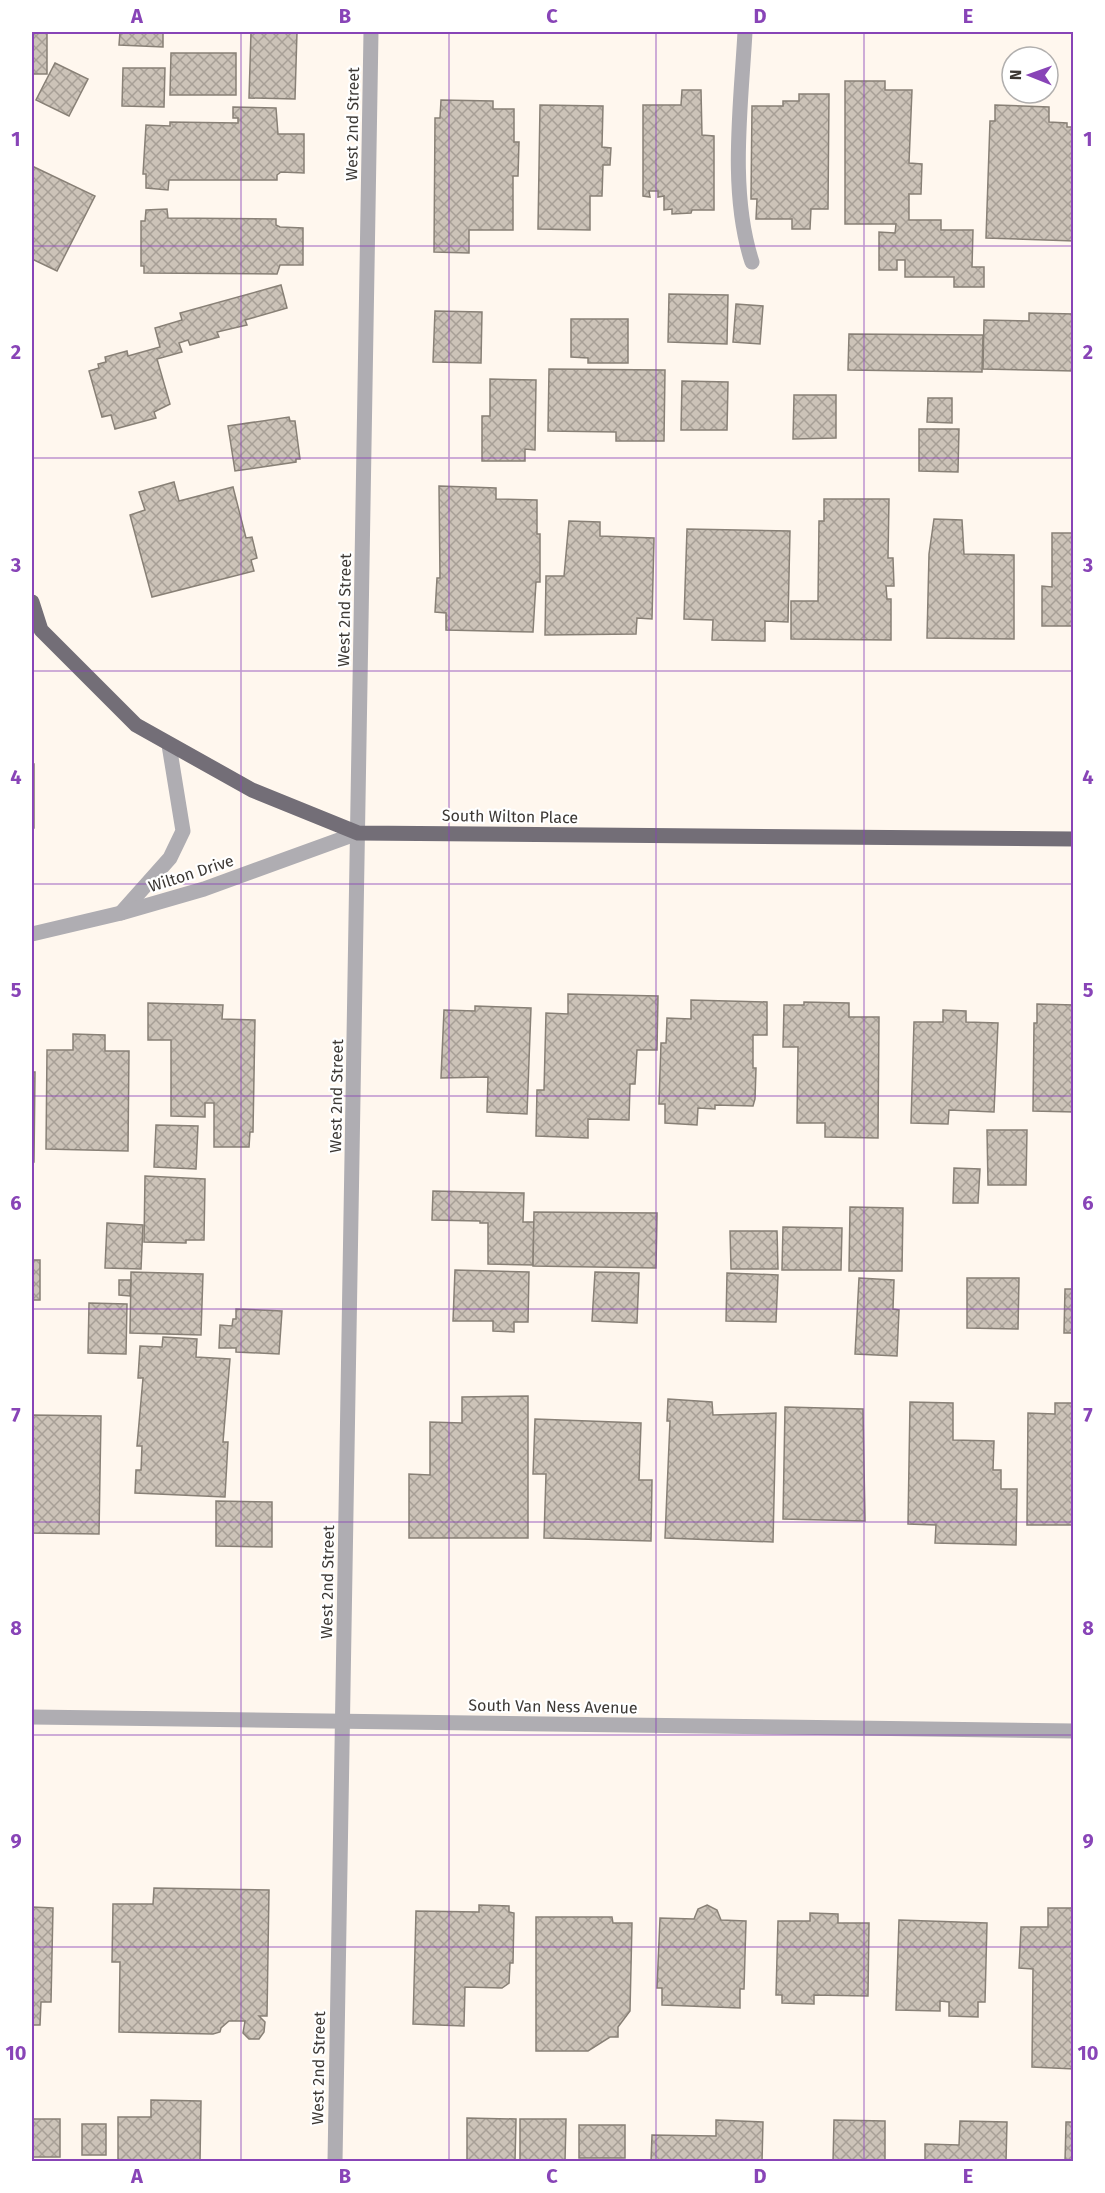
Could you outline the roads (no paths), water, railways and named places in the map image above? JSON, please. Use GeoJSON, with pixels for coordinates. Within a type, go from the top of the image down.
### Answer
{"type":"FeatureCollection","features":[{"type":"Feature","properties":{"kind":"main road","name":"South Wilton Place"},"geometry":{"type":"LineString","coordinates":[[32,602],[41,630],[136,725],[169,746],[252,790],[358,833],[1074,839]]}},
{"type":"Feature","properties":{"kind":"street","name":"West 2nd Street"},"geometry":{"type":"LineString","coordinates":[[334,2162],[371,32]]}},
{"type":"Feature","properties":{"kind":"street"},"geometry":{"type":"LineString","coordinates":[[745,32],[740,157],[744,230],[753,262]]}},
{"type":"Feature","properties":{"kind":"street"},"geometry":{"type":"LineString","coordinates":[[122,914],[170,858],[183,831],[169,746]]}},
{"type":"Feature","properties":{"kind":"street","name":"Wilton Drive"},"geometry":{"type":"LineString","coordinates":[[32,934],[122,914],[204,890],[358,833]]}},
{"type":"Feature","properties":{"kind":"street","name":"South Van Ness Avenue"},"geometry":{"type":"LineString","coordinates":[[32,1717],[1074,1731]]}}]}
